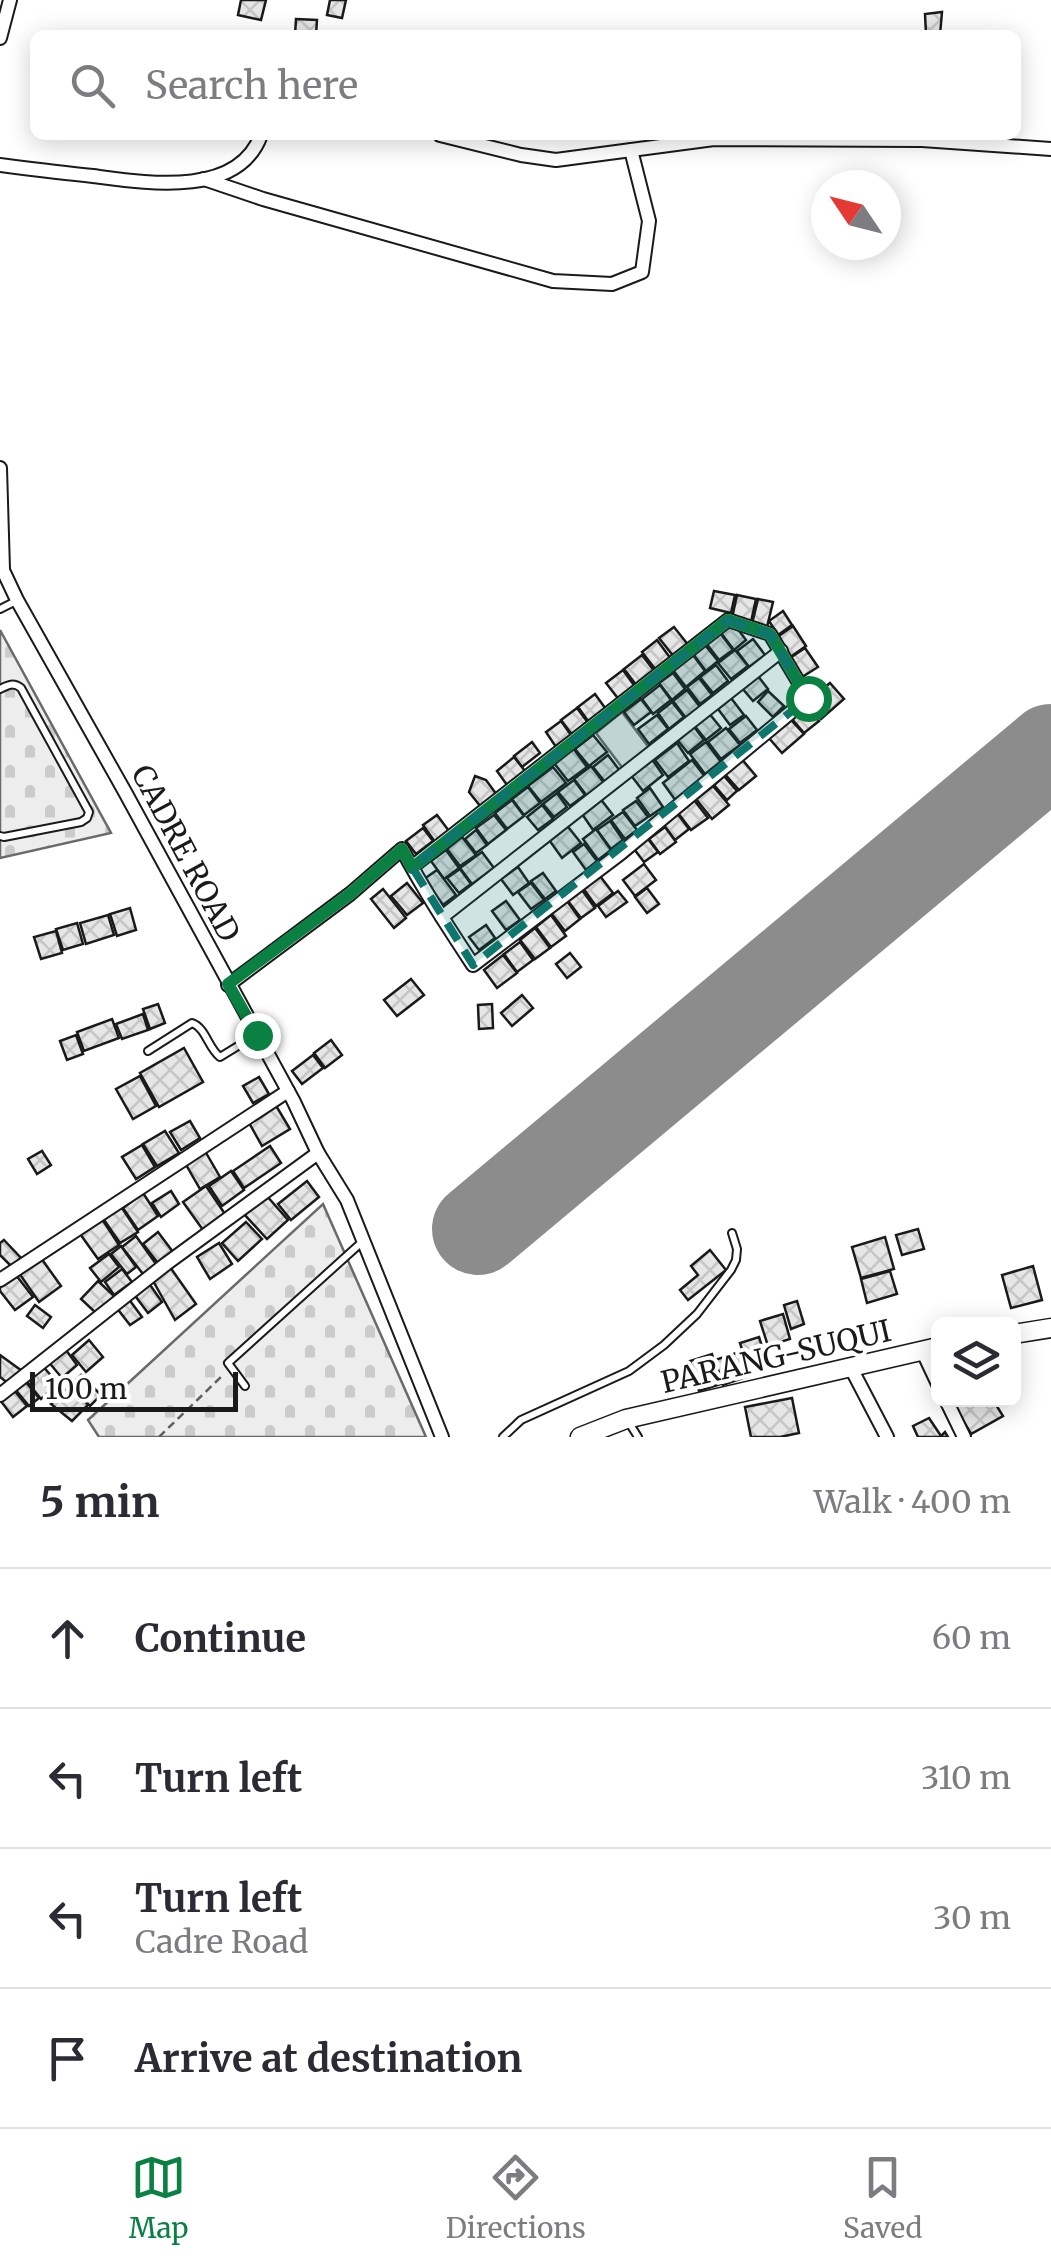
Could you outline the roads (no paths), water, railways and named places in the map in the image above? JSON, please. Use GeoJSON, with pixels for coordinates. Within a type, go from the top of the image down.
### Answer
{"type":"FeatureCollection","features":[{"type":"Feature","properties":{"kind":"main road"},"geometry":{"type":"LineString","coordinates":[[1021,1333],[1051,1328]]}},
{"type":"Feature","properties":{"kind":"main road","name":"PARANG-SUQUI"},"geometry":{"type":"LineString","coordinates":[[580,1437],[626,1419],[930,1349]]}},
{"type":"Feature","properties":{"kind":"street"},"geometry":{"type":"LineString","coordinates":[[0,38],[10,0]]}},
{"type":"Feature","properties":{"kind":"street"},"geometry":{"type":"LineString","coordinates":[[0,165],[158,184],[204,180],[242,165],[260,140]]}},
{"type":"Feature","properties":{"kind":"street"},"geometry":{"type":"LineString","coordinates":[[460,140],[556,160],[706,140]]}},
{"type":"Feature","properties":{"kind":"street"},"geometry":{"type":"LineString","coordinates":[[922,140],[1051,149]]}},
{"type":"Feature","properties":{"kind":"street"},"geometry":{"type":"LineString","coordinates":[[204,180],[552,280],[612,284],[642,272],[649,221],[631,150]]}},
{"type":"Feature","properties":{"kind":"street"},"geometry":{"type":"LineString","coordinates":[[0,468],[2,566]]}},
{"type":"Feature","properties":{"kind":"street","name":"CADRE ROAD"},"geometry":{"type":"LineString","coordinates":[[2,566],[17,600],[347,1200],[442,1437]]}},
{"type":"Feature","properties":{"kind":"street"},"geometry":{"type":"LineString","coordinates":[[228,984],[350,894],[402,849],[412,868],[473,965],[622,854],[808,698],[770,634],[728,620],[412,868]]}},
{"type":"Feature","properties":{"kind":"street"},"geometry":{"type":"LineString","coordinates":[[442,916],[781,651]]}},
{"type":"Feature","properties":{"kind":"street"},"geometry":{"type":"LineString","coordinates":[[0,1280],[288,1092]]}},
{"type":"Feature","properties":{"kind":"street"},"geometry":{"type":"LineString","coordinates":[[0,1395],[166,1264],[318,1153]]}},
{"type":"Feature","properties":{"kind":"street"},"geometry":{"type":"LineString","coordinates":[[851,1368],[887,1437]]}},
{"type":"Feature","properties":{"kind":"street"},"geometry":{"type":"LineString","coordinates":[[949,1407],[964,1437]]}},
{"type":"Feature","properties":{"kind":"lane"},"geometry":{"type":"LineString","coordinates":[[0,609],[17,600]]}},
{"type":"Feature","properties":{"kind":"lane"},"geometry":{"type":"LineString","coordinates":[[0,688],[16,684],[21,688],[88,812],[81,822],[0,836]]}},
{"type":"Feature","properties":{"kind":"lane"},"geometry":{"type":"LineString","coordinates":[[148,1051],[192,1024],[200,1028],[220,1057],[257,1035]]}},
{"type":"Feature","properties":{"kind":"lane"},"geometry":{"type":"LineString","coordinates":[[503,1437],[521,1420],[629,1371],[664,1345],[697,1314],[731,1270],[738,1250],[732,1233]]}},
{"type":"Feature","properties":{"kind":"lane"},"geometry":{"type":"LineString","coordinates":[[246,1386],[228,1363],[363,1241]]}},
{"type":"Feature","properties":{"kind":"lane"},"geometry":{"type":"LineString","coordinates":[[626,1419],[638,1437]]}}]}
